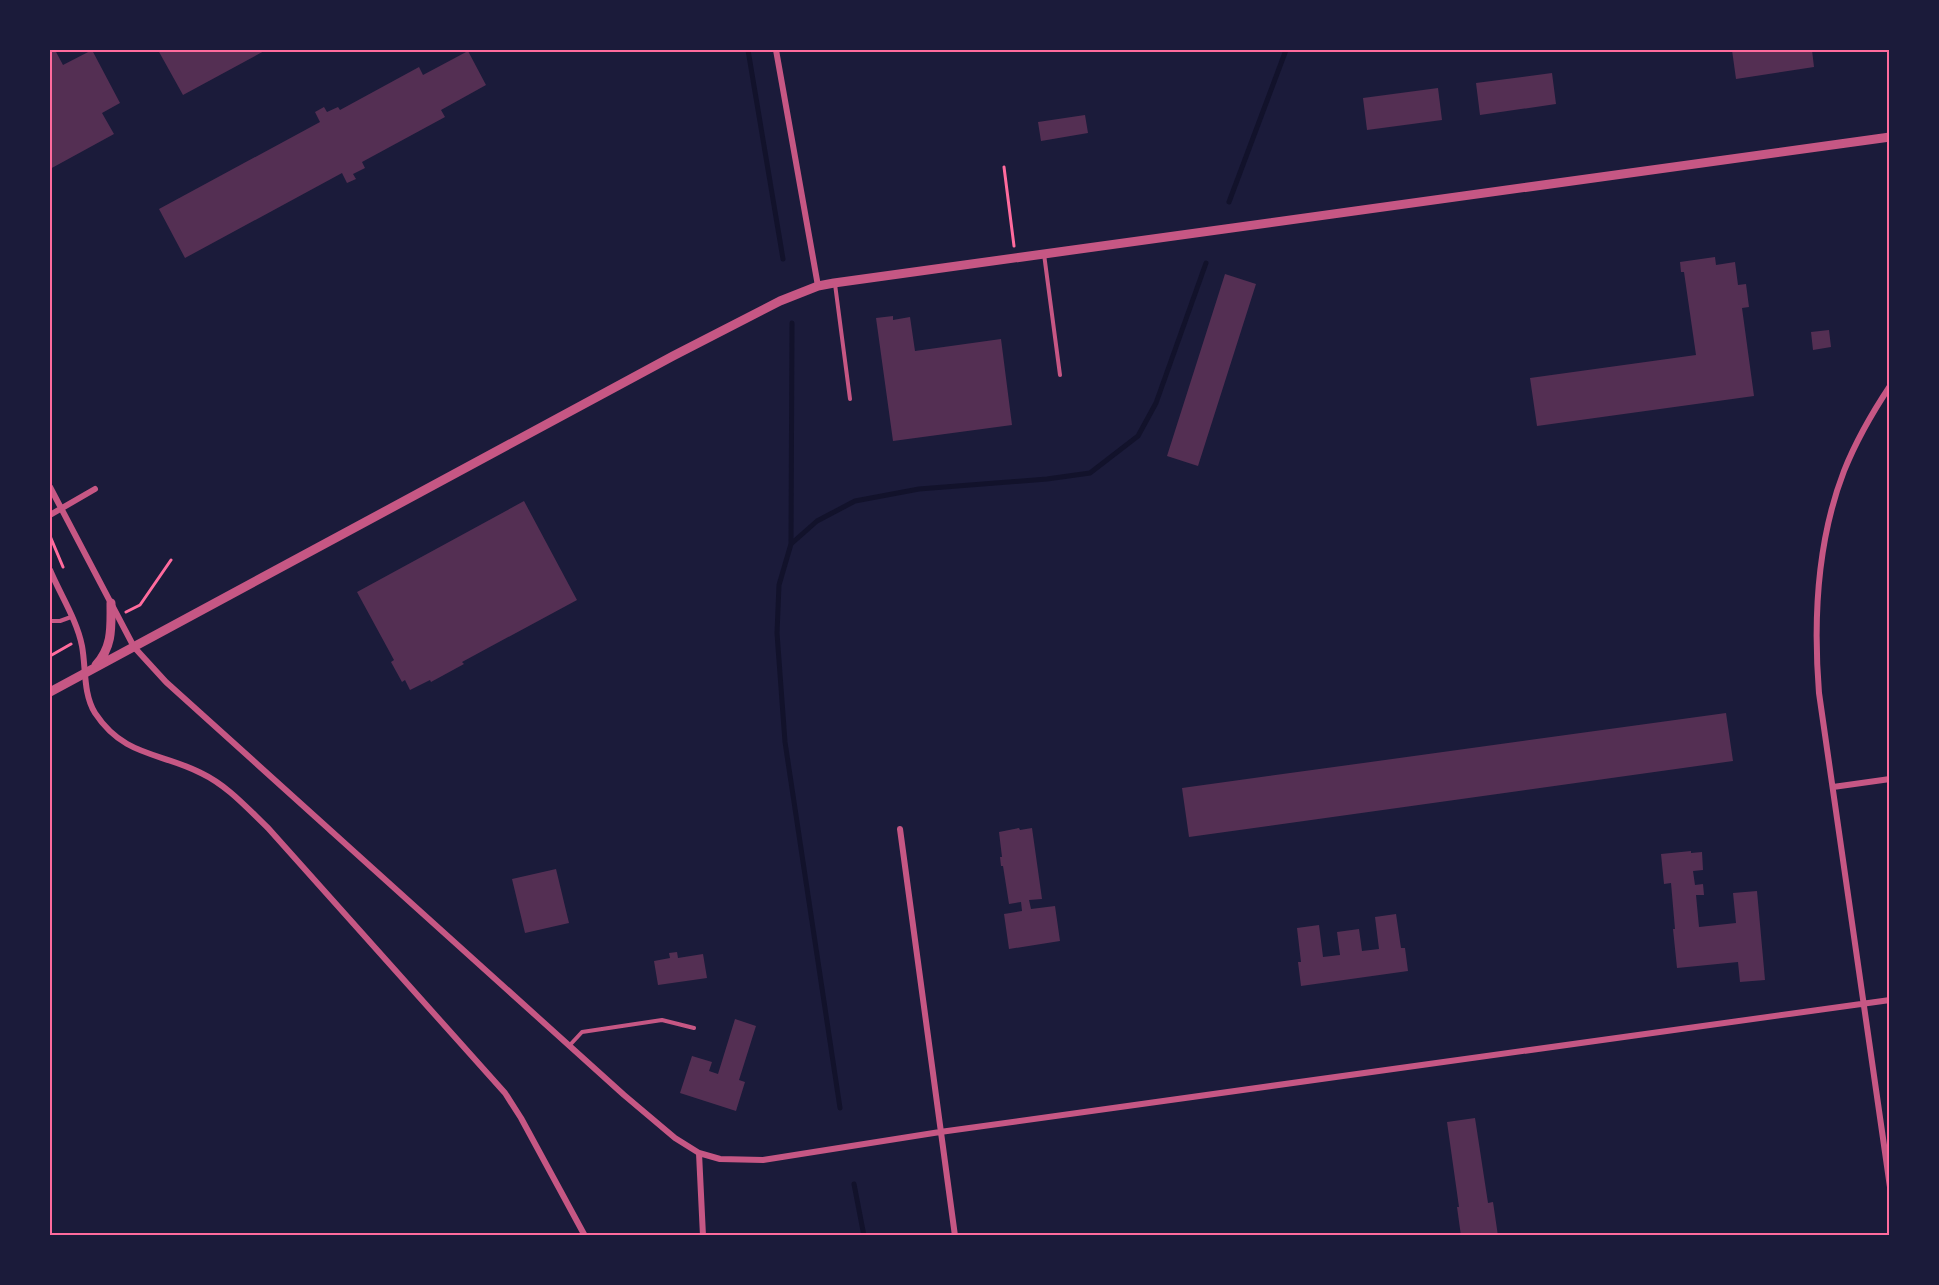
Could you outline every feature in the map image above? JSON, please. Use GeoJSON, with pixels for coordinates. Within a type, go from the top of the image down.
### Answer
{"type":"FeatureCollection","features":[{"type":"Feature","properties":{"kind":"street"},"geometry":{"type":"LineString","coordinates":[[776,50],[818,286]]}},
{"type":"Feature","properties":{"kind":"street"},"geometry":{"type":"LineString","coordinates":[[50,692],[683,350],[764,308],[818,286],[1016,256],[1890,137]]}},
{"type":"Feature","properties":{"kind":"street"},"geometry":{"type":"LineString","coordinates":[[1890,386],[1863,430],[1844,471],[1828,523],[1817,598],[1816,659],[1890,1187]]}},
{"type":"Feature","properties":{"kind":"street"},"geometry":{"type":"LineString","coordinates":[[50,487],[134,647],[166,682],[569,1046],[675,1138],[699,1153],[720,1159],[763,1160],[940,1132],[1890,1000]]}},
{"type":"Feature","properties":{"kind":"street"},"geometry":{"type":"LineString","coordinates":[[50,515],[95,489]]}},
{"type":"Feature","properties":{"kind":"street"},"geometry":{"type":"LineString","coordinates":[[50,570],[82,645],[89,671],[93,708],[109,730],[135,749],[199,772],[233,794],[268,828],[497,1084],[521,1118],[585,1236]]}},
{"type":"Feature","properties":{"kind":"street"},"geometry":{"type":"LineString","coordinates":[[89,671],[103,658],[110,641],[111,603]]}},
{"type":"Feature","properties":{"kind":"street"},"geometry":{"type":"LineString","coordinates":[[1833,787],[1890,779]]}},
{"type":"Feature","properties":{"kind":"street"},"geometry":{"type":"LineString","coordinates":[[900,828],[955,1236]]}},
{"type":"Feature","properties":{"kind":"street"},"geometry":{"type":"LineString","coordinates":[[699,1153],[703,1236]]}},
{"type":"Feature","properties":{"kind":"lane"},"geometry":{"type":"LineString","coordinates":[[1044,253],[1060,375]]}},
{"type":"Feature","properties":{"kind":"lane"},"geometry":{"type":"LineString","coordinates":[[834,283],[850,399]]}},
{"type":"Feature","properties":{"kind":"lane"},"geometry":{"type":"LineString","coordinates":[[50,621],[60,621],[71,617]]}},
{"type":"Feature","properties":{"kind":"lane"},"geometry":{"type":"LineString","coordinates":[[569,1046],[582,1032],[662,1020],[694,1028]]}},
{"type":"Feature","properties":{"kind":"path"},"geometry":{"type":"LineString","coordinates":[[1004,166],[1016,256]]}},
{"type":"Feature","properties":{"kind":"building"},"geometry":{"type":"Polygon","coordinates":[[[50,50],[55,50],[63,65],[92,50],[120,103],[102,113],[114,134],[50,169],[50,50]]]}},
{"type":"Feature","properties":{"kind":"building"},"geometry":{"type":"Polygon","coordinates":[[[158,50],[266,50],[183,95],[158,50]]]}},
{"type":"Feature","properties":{"kind":"building"},"geometry":{"type":"Polygon","coordinates":[[[1732,50],[1812,50],[1814,67],[1736,79],[1732,50]]]}},
{"type":"Feature","properties":{"kind":"building"},"geometry":{"type":"Polygon","coordinates":[[[468,51],[486,85],[441,110],[445,117],[362,162],[365,168],[353,174],[356,179],[347,183],[342,173],[185,258],[159,209],[320,122],[315,112],[324,107],[327,112],[338,107],[340,110],[419,67],[423,75],[468,51]]]}},
{"type":"Feature","properties":{"kind":"building"},"geometry":{"type":"Polygon","coordinates":[[[1552,73],[1556,104],[1480,115],[1476,83],[1552,73]]]}},
{"type":"Feature","properties":{"kind":"building"},"geometry":{"type":"Polygon","coordinates":[[[1438,88],[1442,120],[1367,130],[1363,98],[1438,88]]]}},
{"type":"Feature","properties":{"kind":"building"},"geometry":{"type":"Polygon","coordinates":[[[1085,115],[1088,133],[1041,141],[1038,122],[1085,115]]]}},
{"type":"Feature","properties":{"kind":"building"},"geometry":{"type":"Polygon","coordinates":[[[1715,257],[1716,265],[1735,262],[1738,285],[1746,284],[1749,307],[1742,308],[1754,396],[1537,426],[1530,378],[1696,355],[1684,272],[1681,272],[1680,262],[1715,257]]]}},
{"type":"Feature","properties":{"kind":"building"},"geometry":{"type":"Polygon","coordinates":[[[1225,274],[1256,284],[1198,466],[1167,456],[1225,274]]]}},
{"type":"Feature","properties":{"kind":"building"},"geometry":{"type":"Polygon","coordinates":[[[893,316],[893,320],[910,317],[915,351],[1001,339],[1012,425],[893,441],[876,318],[893,316]]]}},
{"type":"Feature","properties":{"kind":"building"},"geometry":{"type":"Polygon","coordinates":[[[1829,330],[1831,347],[1813,350],[1811,332],[1829,330]]]}},
{"type":"Feature","properties":{"kind":"building"},"geometry":{"type":"Polygon","coordinates":[[[524,501],[577,600],[462,662],[464,664],[431,682],[430,680],[410,690],[405,680],[402,682],[391,662],[394,660],[357,592],[524,501]]]}},
{"type":"Feature","properties":{"kind":"building"},"geometry":{"type":"Polygon","coordinates":[[[1726,713],[1733,761],[1189,837],[1182,788],[1726,713]]]}},
{"type":"Feature","properties":{"kind":"building"},"geometry":{"type":"Polygon","coordinates":[[[1019,828],[1020,830],[1032,828],[1042,899],[1029,900],[1031,909],[1055,906],[1060,941],[1009,949],[1004,914],[1022,911],[1021,902],[1009,904],[1003,866],[1001,866],[999,832],[1019,828]]]}},
{"type":"Feature","properties":{"kind":"building"},"geometry":{"type":"Polygon","coordinates":[[[1691,851],[1691,853],[1702,852],[1703,870],[1693,871],[1695,885],[1703,884],[1704,895],[1696,895],[1699,927],[1736,923],[1733,893],[1757,891],[1765,980],[1740,982],[1738,962],[1677,968],[1671,883],[1664,884],[1661,854],[1691,851]]]}},
{"type":"Feature","properties":{"kind":"building"},"geometry":{"type":"Polygon","coordinates":[[[556,869],[569,923],[525,933],[512,879],[556,869]]]}},
{"type":"Feature","properties":{"kind":"building"},"geometry":{"type":"Polygon","coordinates":[[[1396,914],[1401,948],[1405,948],[1408,971],[1301,986],[1297,928],[1319,925],[1323,957],[1340,955],[1337,932],[1359,929],[1362,951],[1379,949],[1375,917],[1396,914]]]}},
{"type":"Feature","properties":{"kind":"building"},"geometry":{"type":"Polygon","coordinates":[[[677,952],[678,958],[703,954],[707,978],[658,985],[654,961],[670,958],[669,953],[677,952]]]}},
{"type":"Feature","properties":{"kind":"building"},"geometry":{"type":"Polygon","coordinates":[[[735,1019],[756,1026],[739,1080],[745,1082],[736,1111],[680,1093],[692,1056],[712,1062],[709,1071],[718,1074],[735,1019]]]}},
{"type":"Feature","properties":{"kind":"building"},"geometry":{"type":"Polygon","coordinates":[[[1475,1118],[1488,1203],[1493,1202],[1498,1236],[1461,1236],[1447,1122],[1475,1118]]]}},
{"type":"Feature","properties":{"kind":"waterway"},"geometry":{"type":"LineString","coordinates":[[748,50],[783,259]]}},
{"type":"Feature","properties":{"kind":"waterway"},"geometry":{"type":"LineString","coordinates":[[1229,202],[1286,50]]}},
{"type":"Feature","properties":{"kind":"waterway"},"geometry":{"type":"LineString","coordinates":[[840,1108],[785,742],[777,633],[779,585],[791,544],[817,521],[855,501],[919,489],[1047,479],[1090,473],[1138,436],[1156,403],[1206,263]]}},
{"type":"Feature","properties":{"kind":"waterway"},"geometry":{"type":"LineString","coordinates":[[791,544],[792,323]]}},
{"type":"Feature","properties":{"kind":"waterway"},"geometry":{"type":"LineString","coordinates":[[854,1184],[864,1236]]}}]}
